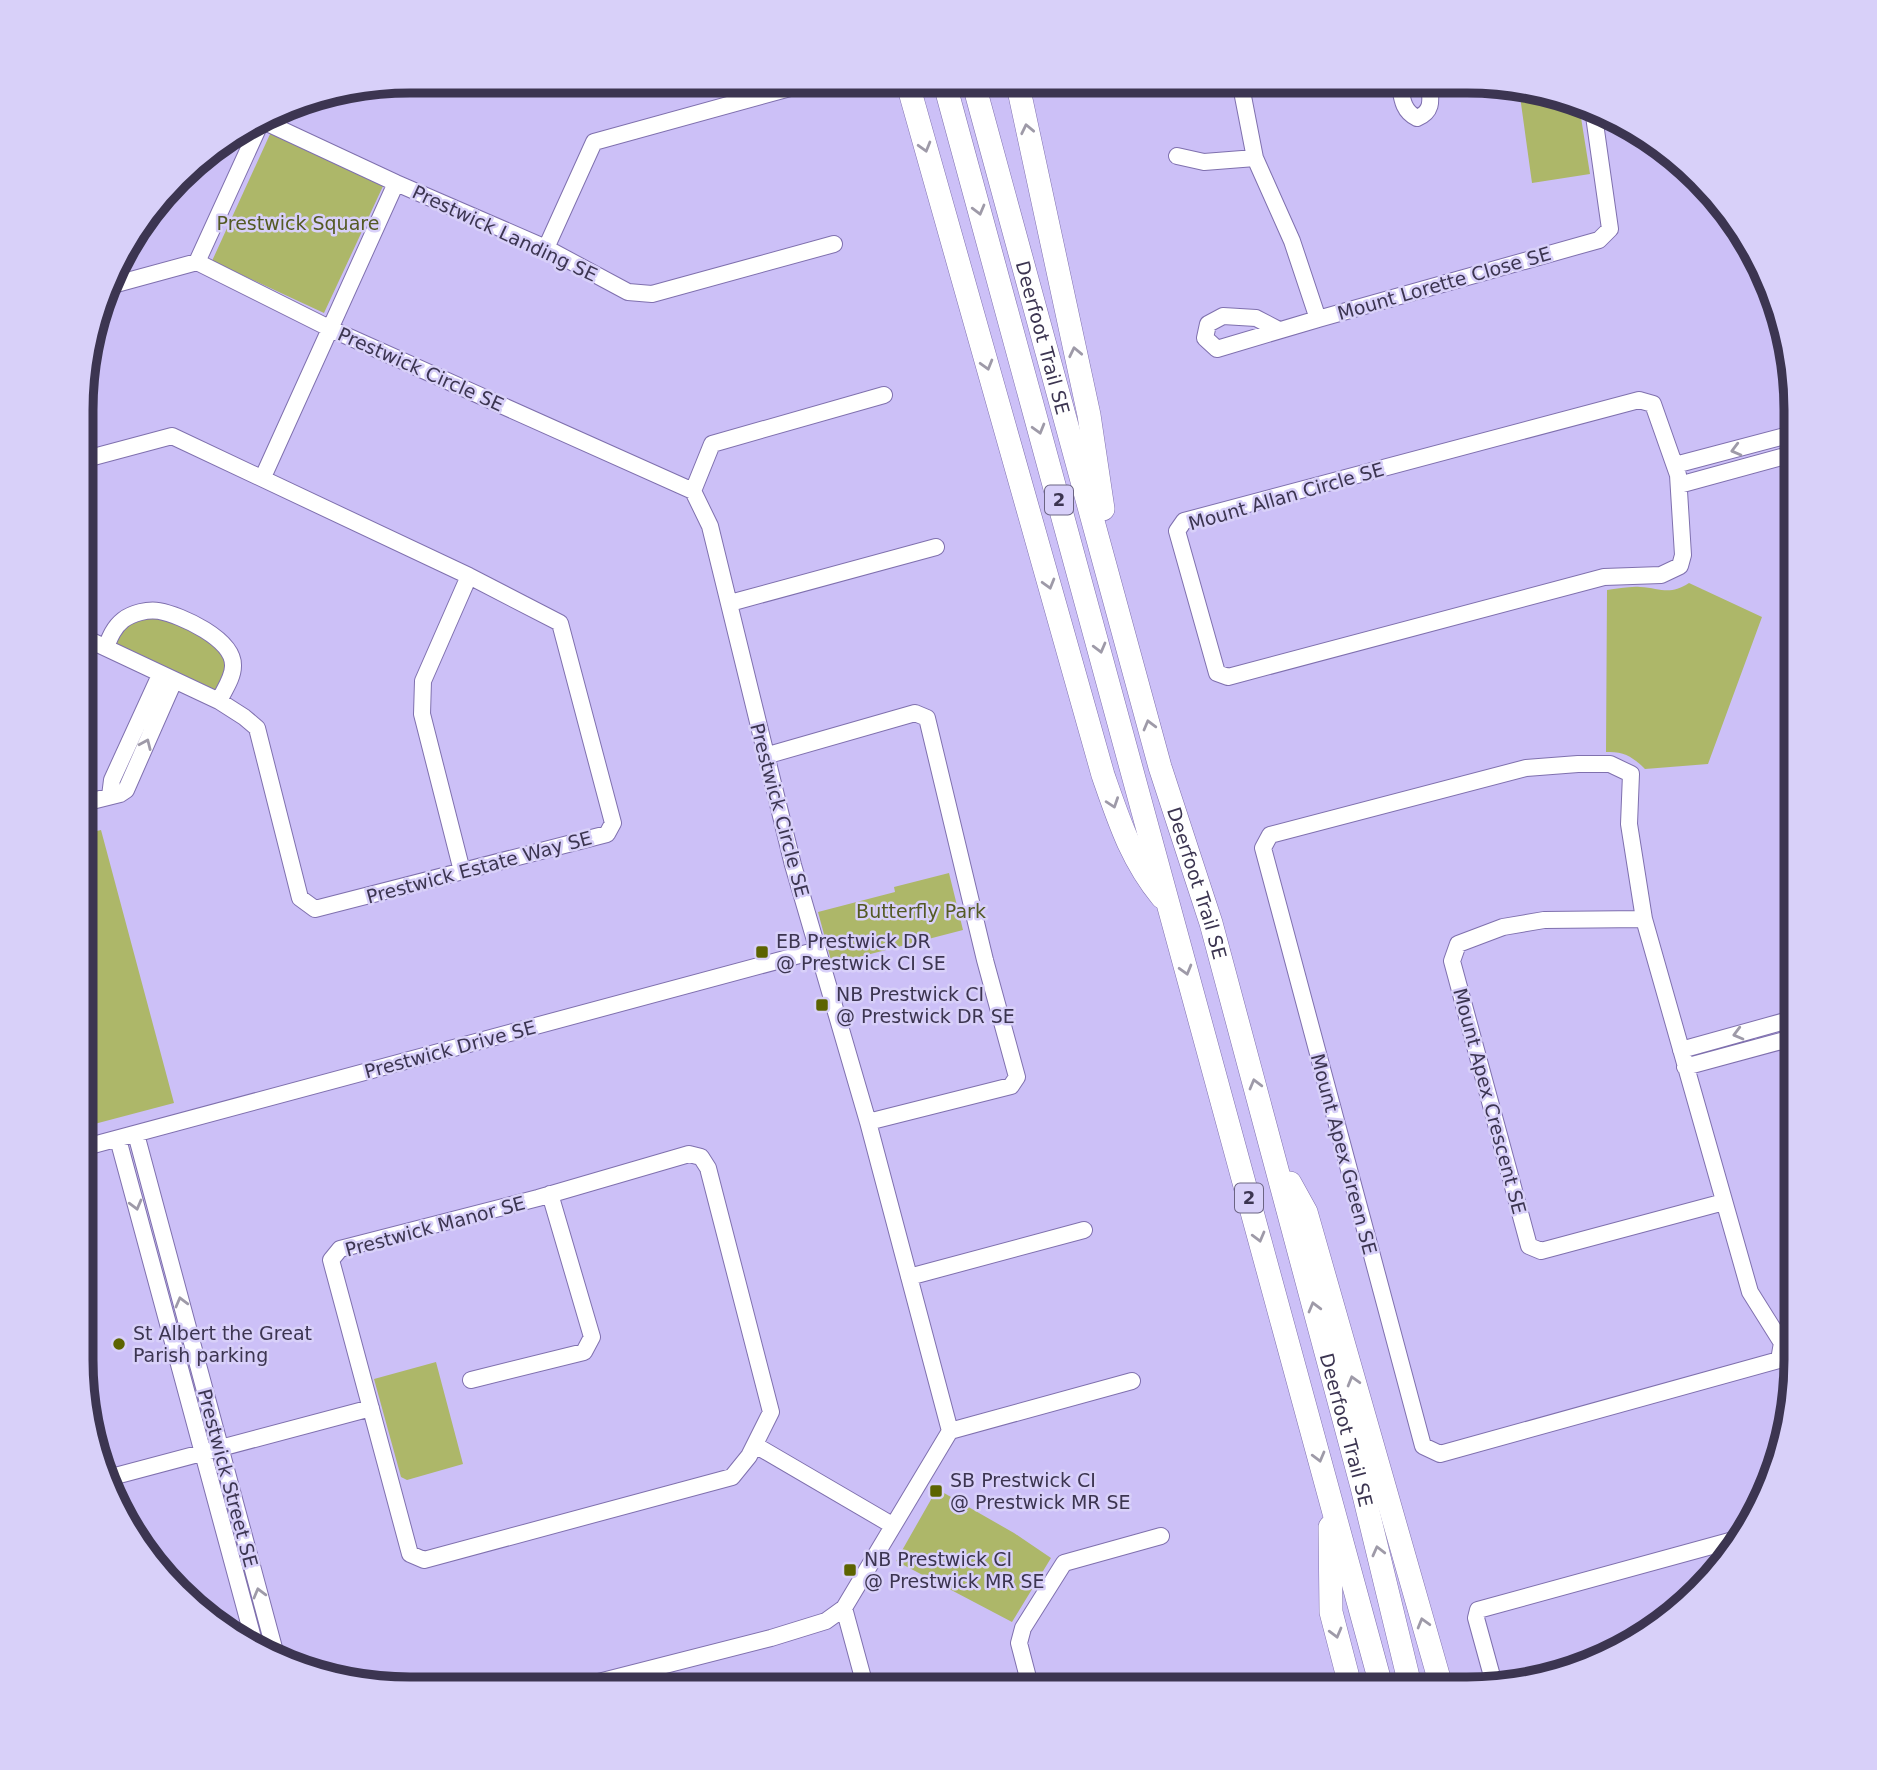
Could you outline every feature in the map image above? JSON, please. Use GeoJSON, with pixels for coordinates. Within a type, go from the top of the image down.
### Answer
{"type":"FeatureCollection","features":[{"type":"Feature","properties":{"kind":"highway"},"geometry":{"type":"LineString","coordinates":[[910,93],[1103,775],[1128,847],[1145,877],[1168,905]]}},
{"type":"Feature","properties":{"kind":"highway","name":"Deerfoot Trail SE"},"geometry":{"type":"LineString","coordinates":[[947,93],[1379,1677]]}},
{"type":"Feature","properties":{"kind":"highway","name":"Deerfoot Trail SE"},"geometry":{"type":"LineString","coordinates":[[977,93],[1160,767],[1211,923],[1273,1150],[1362,1487],[1408,1677]]}},
{"type":"Feature","properties":{"kind":"highway"},"geometry":{"type":"LineString","coordinates":[[1020,93],[1089,415],[1118,612]]}},
{"type":"Feature","properties":{"kind":"highway"},"geometry":{"type":"LineString","coordinates":[[1273,1150],[1306,1212],[1439,1677]]}},
{"type":"Feature","properties":{"kind":"highway"},"geometry":{"type":"LineString","coordinates":[[1329,1492],[1331,1612],[1348,1677]]}},
{"type":"Feature","properties":{"kind":"street"},"geometry":{"type":"LineString","coordinates":[[546,247],[594,142],[772,93]]}},
{"type":"Feature","properties":{"kind":"street","name":"Mount Lorette Close SE"},"geometry":{"type":"LineString","coordinates":[[1242,93],[1255,159],[1292,241],[1318,319],[1599,240],[1610,229],[1595,120]]}},
{"type":"Feature","properties":{"kind":"street"},"geometry":{"type":"LineString","coordinates":[[1401,93],[1408,114],[1417,118],[1425,115],[1431,105],[1430,93]]}},
{"type":"Feature","properties":{"kind":"street","name":"Prestwick Landing SE"},"geometry":{"type":"LineString","coordinates":[[269,125],[546,247],[628,292],[652,294],[834,244]]}},
{"type":"Feature","properties":{"kind":"street"},"geometry":{"type":"LineString","coordinates":[[119,283],[197,262],[258,131]]}},
{"type":"Feature","properties":{"kind":"street"},"geometry":{"type":"LineString","coordinates":[[1177,156],[1204,163],[1255,159]]}},
{"type":"Feature","properties":{"kind":"street"},"geometry":{"type":"LineString","coordinates":[[263,477],[397,183]]}},
{"type":"Feature","properties":{"kind":"street","name":"Prestwick Circle SE"},"geometry":{"type":"LineString","coordinates":[[197,262],[329,328],[693,491],[710,526],[765,756],[868,1122],[950,1431]]}},
{"type":"Feature","properties":{"kind":"street"},"geometry":{"type":"LineString","coordinates":[[1279,330],[1318,319]]}},
{"type":"Feature","properties":{"kind":"street"},"geometry":{"type":"LineString","coordinates":[[693,491],[712,444],[884,395]]}},
{"type":"Feature","properties":{"kind":"street","name":"Mount Allan Circle SE"},"geometry":{"type":"LineString","coordinates":[[1639,400],[1653,404],[1675,465],[1679,485],[1683,555],[1680,566],[1670,572],[1661,575],[1604,577],[1228,677],[1217,673],[1177,531],[1184,522],[1639,400]]}},
{"type":"Feature","properties":{"kind":"street","name":"Prestwick Estate Way SE"},"geometry":{"type":"LineString","coordinates":[[93,457],[172,436],[469,576],[560,623],[613,823],[607,834],[315,909],[300,898],[257,728],[219,701],[93,641]]}},
{"type":"Feature","properties":{"kind":"street"},"geometry":{"type":"LineString","coordinates":[[1675,465],[1784,436]]}},
{"type":"Feature","properties":{"kind":"street"},"geometry":{"type":"LineString","coordinates":[[1679,485],[1784,456]]}},
{"type":"Feature","properties":{"kind":"street"},"geometry":{"type":"LineString","coordinates":[[730,603],[936,547]]}},
{"type":"Feature","properties":{"kind":"street"},"geometry":{"type":"LineString","coordinates":[[462,871],[422,714],[423,681],[469,576]]}},
{"type":"Feature","properties":{"kind":"street"},"geometry":{"type":"LineString","coordinates":[[107,647],[112,633],[122,620],[138,613],[156,610],[181,617],[215,636],[230,654],[233,665],[229,682],[219,701]]}},
{"type":"Feature","properties":{"kind":"street"},"geometry":{"type":"LineString","coordinates":[[93,801],[110,796],[112,780],[167,678]]}},
{"type":"Feature","properties":{"kind":"street"},"geometry":{"type":"LineString","coordinates":[[765,756],[915,713],[927,718],[985,960],[1017,1077],[1012,1086],[868,1122]]}},
{"type":"Feature","properties":{"kind":"street","name":"Mount Apex Green SE"},"geometry":{"type":"LineString","coordinates":[[1609,764],[1631,774],[1629,824],[1644,919],[1750,1292],[1782,1343],[1779,1360],[1440,1454],[1423,1446],[1263,848],[1270,835],[1526,768],[1609,764]]}},
{"type":"Feature","properties":{"kind":"street","name":"Mount Apex Crescent SE"},"geometry":{"type":"LineString","coordinates":[[1644,919],[1544,920],[1503,927],[1458,944],[1451,961],[1529,1246],[1541,1251],[1724,1202]]}},
{"type":"Feature","properties":{"kind":"street","name":"Prestwick Drive SE"},"geometry":{"type":"LineString","coordinates":[[93,1145],[818,950]]}},
{"type":"Feature","properties":{"kind":"street"},"geometry":{"type":"LineString","coordinates":[[1681,1050],[1784,1021]]}},
{"type":"Feature","properties":{"kind":"street"},"geometry":{"type":"LineString","coordinates":[[1685,1067],[1784,1040]]}},
{"type":"Feature","properties":{"kind":"street","name":"Prestwick Street SE"},"geometry":{"type":"LineString","coordinates":[[136,1134],[274,1647]]}},
{"type":"Feature","properties":{"kind":"street","name":"Prestwick Street SE"},"geometry":{"type":"LineString","coordinates":[[118,1139],[252,1636]]}},
{"type":"Feature","properties":{"kind":"street","name":"Prestwick Manor SE"},"geometry":{"type":"LineString","coordinates":[[689,1154],[701,1157],[708,1168],[771,1412],[749,1456],[732,1477],[424,1560],[410,1554],[371,1408],[331,1260],[340,1249],[689,1154]]}},
{"type":"Feature","properties":{"kind":"street"},"geometry":{"type":"LineString","coordinates":[[471,1380],[584,1352],[592,1337],[550,1194]]}},
{"type":"Feature","properties":{"kind":"street"},"geometry":{"type":"LineString","coordinates":[[909,1277],[1084,1230]]}},
{"type":"Feature","properties":{"kind":"street"},"geometry":{"type":"LineString","coordinates":[[617,1677],[771,1638],[826,1621],[844,1608],[950,1431],[1132,1381]]}},
{"type":"Feature","properties":{"kind":"street"},"geometry":{"type":"LineString","coordinates":[[115,1476],[371,1408]]}},
{"type":"Feature","properties":{"kind":"street"},"geometry":{"type":"LineString","coordinates":[[755,1445],[892,1525]]}},
{"type":"Feature","properties":{"kind":"street"},"geometry":{"type":"LineString","coordinates":[[1028,1677],[1019,1643],[1023,1628],[1064,1563],[1161,1536]]}},
{"type":"Feature","properties":{"kind":"street"},"geometry":{"type":"LineString","coordinates":[[1492,1677],[1475,1618],[1478,1610],[1727,1542]]}},
{"type":"Feature","properties":{"kind":"street"},"geometry":{"type":"LineString","coordinates":[[844,1608],[863,1677]]}},
{"type":"Feature","properties":{"kind":"green space"},"geometry":{"type":"Polygon","coordinates":[[[1520,97],[1580,114],[1590,174],[1532,183],[1520,97]]]}},
{"type":"Feature","properties":{"kind":"green space","name":"Prestwick Square"},"geometry":{"type":"Polygon","coordinates":[[[271,132],[384,184],[324,313],[212,261],[271,132]]]}},
{"type":"Feature","properties":{"kind":"green space"},"geometry":{"type":"Polygon","coordinates":[[[1689,583],[1762,617],[1708,764],[1645,769],[1628,756],[1606,752],[1607,590],[1636,587],[1670,590],[1689,583]]]}},
{"type":"Feature","properties":{"kind":"green space"},"geometry":{"type":"Polygon","coordinates":[[[156,610],[230,654],[219,701],[108,648],[112,633],[156,610]]]}},
{"type":"Feature","properties":{"kind":"green space"},"geometry":{"type":"Polygon","coordinates":[[[101,830],[174,1103],[93,1124],[93,832],[101,830]]]}},
{"type":"Feature","properties":{"kind":"green space","name":"Butterfly Park"},"geometry":{"type":"Polygon","coordinates":[[[949,873],[963,930],[832,964],[818,912],[895,892],[894,887],[949,873]]]}},
{"type":"Feature","properties":{"kind":"green space"},"geometry":{"type":"Polygon","coordinates":[[[436,1362],[463,1464],[407,1480],[401,1477],[374,1379],[436,1362]]]}},
{"type":"Feature","properties":{"kind":"green space"},"geometry":{"type":"Polygon","coordinates":[[[937,1489],[1014,1533],[1051,1558],[1012,1622],[896,1561],[937,1489]]]}},
{"type":"Feature","properties":{"kind":"place","name":"EB Prestwick DR @ Prestwick CI SE"},"geometry":{"type":"Point","coordinates":[762,952]}},
{"type":"Feature","properties":{"kind":"place","name":"NB Prestwick CI @ Prestwick DR SE"},"geometry":{"type":"Point","coordinates":[822,1005]}},
{"type":"Feature","properties":{"kind":"place","name":"St Albert the Great Parish parking"},"geometry":{"type":"Point","coordinates":[119,1344]}},
{"type":"Feature","properties":{"kind":"place","name":"SB Prestwick CI @ Prestwick MR SE"},"geometry":{"type":"Point","coordinates":[936,1491]}},
{"type":"Feature","properties":{"kind":"place","name":"NB Prestwick CI @ Prestwick MR SE"},"geometry":{"type":"Point","coordinates":[850,1570]}}]}
